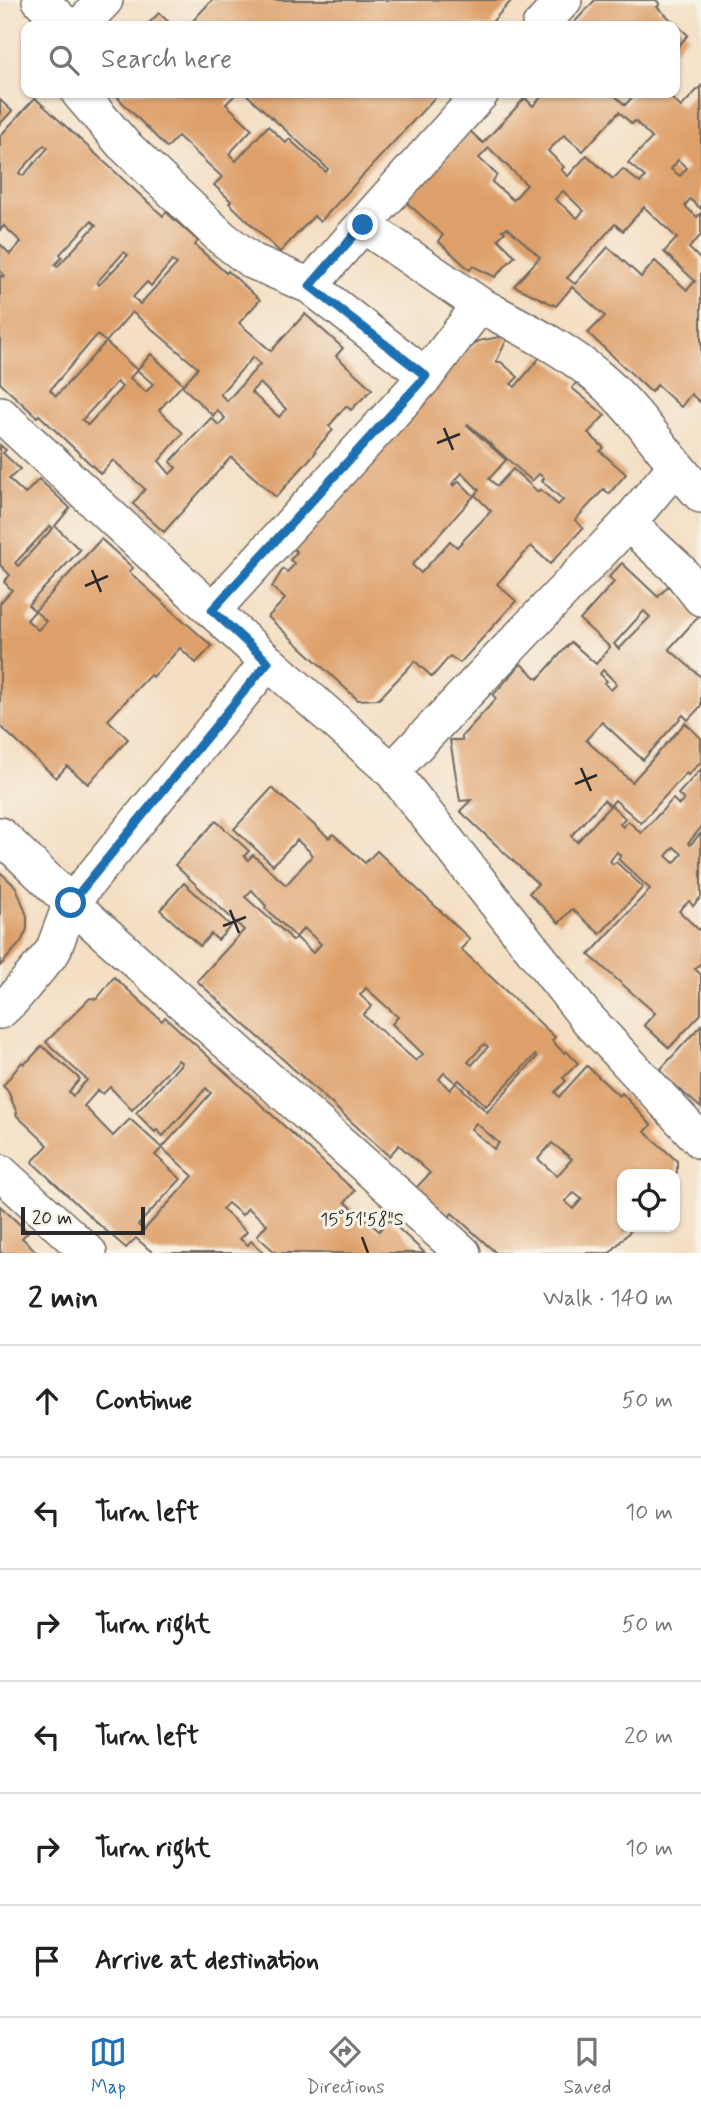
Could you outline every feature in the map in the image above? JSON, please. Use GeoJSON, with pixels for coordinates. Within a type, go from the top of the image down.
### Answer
{"type":"FeatureCollection","features":[{"type":"Feature","properties":{"kind":"street"},"geometry":{"type":"LineString","coordinates":[[40,0],[62,21]]}},
{"type":"Feature","properties":{"kind":"street"},"geometry":{"type":"LineString","coordinates":[[85,21],[105,0]]}},
{"type":"Feature","properties":{"kind":"street"},"geometry":{"type":"LineString","coordinates":[[545,21],[564,0]]}},
{"type":"Feature","properties":{"kind":"street"},"geometry":{"type":"LineString","coordinates":[[83,98],[123,144],[222,238],[252,261],[310,286],[426,376]]}},
{"type":"Feature","properties":{"kind":"street"},"geometry":{"type":"LineString","coordinates":[[310,286],[477,98]]}},
{"type":"Feature","properties":{"kind":"street"},"geometry":{"type":"LineString","coordinates":[[363,225],[480,306],[542,338],[599,378],[641,422],[675,467],[701,495]]}},
{"type":"Feature","properties":{"kind":"street"},"geometry":{"type":"LineString","coordinates":[[212,610],[426,376],[480,306]]}},
{"type":"Feature","properties":{"kind":"street"},"geometry":{"type":"LineString","coordinates":[[0,414],[268,662],[392,771],[586,1017],[701,1141]]}},
{"type":"Feature","properties":{"kind":"street"},"geometry":{"type":"LineString","coordinates":[[392,771],[628,523],[675,467]]}},
{"type":"Feature","properties":{"kind":"street"},"geometry":{"type":"LineString","coordinates":[[628,523],[679,570],[701,598]]}},
{"type":"Feature","properties":{"kind":"street"},"geometry":{"type":"LineString","coordinates":[[0,1011],[52,951],[71,903],[268,662]]}},
{"type":"Feature","properties":{"kind":"street"},"geometry":{"type":"LineString","coordinates":[[0,835],[71,903],[463,1253]]}},
{"type":"Feature","properties":{"kind":"street"},"geometry":{"type":"LineString","coordinates":[[0,1172],[89,1253]]}},
{"type":"Feature","properties":{"kind":"building"},"geometry":{"type":"Polygon","coordinates":[[[212,0],[512,0],[493,21],[193,21],[212,0]]]}},
{"type":"Feature","properties":{"kind":"building"},"geometry":{"type":"Polygon","coordinates":[[[595,0],[656,0],[660,4],[657,7],[672,21],[576,21],[595,0]]]}},
{"type":"Feature","properties":{"kind":"building"},"geometry":{"type":"Polygon","coordinates":[[[159,13],[168,21],[151,21],[159,13]]]}},
{"type":"Feature","properties":{"kind":"building"},"geometry":{"type":"Polygon","coordinates":[[[680,28],[688,35],[680,44],[680,28]]]}},
{"type":"Feature","properties":{"kind":"building"},"geometry":{"type":"Polygon","coordinates":[[[701,86],[701,209],[690,199],[685,206],[697,217],[701,213],[701,235],[689,248],[701,260],[701,403],[691,394],[681,407],[657,385],[651,392],[588,333],[605,316],[572,287],[556,306],[514,286],[540,257],[508,228],[502,230],[505,232],[498,239],[515,256],[495,277],[473,266],[470,270],[438,241],[443,235],[405,201],[470,131],[483,143],[525,98],[533,106],[540,98],[617,98],[625,105],[631,98],[671,98],[681,107],[701,86]],[[619,112],[583,151],[564,135],[548,151],[564,167],[561,170],[568,176],[587,155],[613,179],[623,169],[640,183],[645,177],[628,163],[652,138],[635,121],[632,124],[619,112]],[[489,148],[479,158],[497,175],[492,182],[513,200],[527,185],[489,148]],[[678,160],[671,169],[680,176],[687,168],[678,160]],[[563,191],[555,199],[577,218],[584,211],[563,191]],[[644,207],[623,231],[615,224],[567,278],[575,284],[608,247],[641,277],[655,261],[687,290],[695,281],[664,252],[677,238],[644,207]]]}},
{"type":"Feature","properties":{"kind":"building"},"geometry":{"type":"Polygon","coordinates":[[[35,98],[163,216],[166,212],[198,241],[195,245],[260,300],[239,323],[271,351],[305,314],[343,348],[336,356],[372,389],[351,410],[346,406],[329,426],[333,430],[276,497],[231,457],[164,532],[133,504],[145,489],[113,460],[101,474],[39,415],[37,417],[0,383],[0,275],[4,275],[0,271],[0,244],[10,254],[21,242],[4,226],[0,230],[0,136],[35,98]],[[44,145],[19,173],[23,176],[48,148],[44,145]],[[91,221],[60,254],[62,257],[55,265],[57,267],[96,225],[91,221]],[[124,252],[97,282],[99,285],[128,255],[124,252]],[[172,261],[151,286],[147,282],[133,297],[140,304],[177,264],[172,261]],[[132,312],[106,342],[137,370],[151,354],[183,384],[159,410],[183,433],[159,461],[170,474],[176,468],[170,462],[211,418],[219,425],[225,418],[217,410],[213,416],[182,386],[198,368],[132,312]],[[97,335],[50,390],[56,396],[106,342],[97,335]],[[253,357],[220,394],[227,401],[260,364],[253,357]],[[137,370],[130,378],[146,392],[153,384],[137,370]],[[117,382],[82,420],[88,425],[122,387],[117,382]],[[260,383],[251,392],[279,417],[286,409],[260,383]]]}},
{"type":"Feature","properties":{"kind":"building"},"geometry":{"type":"Polygon","coordinates":[[[118,98],[232,98],[226,104],[252,129],[229,154],[236,161],[268,126],[286,143],[289,139],[326,172],[328,169],[250,98],[434,98],[320,222],[314,216],[280,252],[214,185],[222,177],[178,136],[167,148],[118,98]]]}},
{"type":"Feature","properties":{"kind":"building"},"geometry":{"type":"Polygon","coordinates":[[[0,100],[12,111],[0,124],[0,100]]]}},
{"type":"Feature","properties":{"kind":"building"},"geometry":{"type":"Polygon","coordinates":[[[509,335],[496,362],[501,362],[518,377],[511,384],[515,387],[541,356],[577,382],[572,388],[605,415],[588,433],[604,448],[600,451],[626,474],[609,494],[604,489],[575,520],[583,528],[550,564],[531,546],[497,584],[516,601],[460,663],[450,656],[432,677],[415,661],[379,699],[358,700],[268,617],[285,599],[272,587],[283,569],[287,572],[295,564],[290,560],[297,552],[290,546],[456,359],[479,341],[509,335]],[[468,424],[506,460],[489,479],[497,486],[513,469],[538,492],[540,489],[558,505],[563,500],[542,481],[544,478],[539,474],[532,481],[468,424]],[[462,473],[452,484],[454,486],[459,481],[474,496],[412,565],[421,573],[450,541],[457,547],[491,511],[475,495],[479,490],[462,473]]]}},
{"type":"Feature","properties":{"kind":"building"},"geometry":{"type":"Polygon","coordinates":[[[0,445],[6,450],[3,453],[20,469],[9,479],[25,494],[39,479],[70,508],[55,526],[80,550],[28,605],[35,611],[101,539],[133,568],[129,572],[212,646],[196,663],[180,648],[153,677],[150,675],[108,720],[128,739],[88,784],[67,766],[56,778],[0,726],[0,603],[12,590],[4,582],[10,575],[0,565],[0,445]],[[50,526],[15,563],[18,566],[53,528],[50,526]],[[35,611],[27,620],[38,630],[46,621],[35,611]]]}},
{"type":"Feature","properties":{"kind":"building"},"geometry":{"type":"Polygon","coordinates":[[[622,563],[658,597],[668,586],[699,616],[669,649],[701,677],[701,706],[688,720],[683,715],[643,760],[602,722],[586,740],[632,782],[685,723],[701,738],[701,762],[688,775],[686,773],[641,823],[615,800],[611,805],[625,818],[620,824],[623,827],[628,821],[641,833],[673,799],[679,805],[684,800],[678,794],[701,769],[701,828],[688,843],[690,845],[701,833],[701,897],[693,906],[689,901],[679,911],[699,930],[701,928],[701,963],[695,969],[701,975],[701,1014],[669,1048],[644,1025],[655,1013],[589,955],[650,889],[618,859],[621,856],[617,852],[610,861],[613,864],[616,862],[643,887],[600,934],[572,909],[559,923],[529,893],[538,884],[460,811],[471,800],[460,801],[450,740],[462,740],[462,736],[496,699],[493,695],[521,664],[538,679],[571,642],[596,664],[610,647],[580,620],[614,582],[609,577],[622,563]],[[644,611],[614,644],[619,649],[650,617],[644,611]],[[603,670],[600,674],[611,690],[617,684],[603,670]],[[604,800],[571,836],[577,842],[610,806],[604,800]],[[674,847],[666,856],[674,863],[682,854],[674,847]]]}},
{"type":"Feature","properties":{"kind":"building"},"geometry":{"type":"Polygon","coordinates":[[[272,788],[329,838],[333,834],[365,863],[377,851],[470,939],[461,949],[555,1037],[552,1041],[564,1053],[566,1051],[578,1063],[563,1078],[566,1081],[555,1092],[559,1097],[587,1066],[619,1096],[622,1093],[651,1125],[645,1132],[677,1161],[677,1169],[617,1169],[617,1232],[629,1232],[610,1253],[496,1253],[452,1213],[449,1217],[416,1188],[430,1173],[399,1145],[389,1156],[197,981],[244,930],[175,865],[216,821],[249,851],[244,856],[248,860],[253,855],[286,885],[312,856],[297,840],[273,865],[234,829],[272,788]],[[252,890],[245,897],[292,941],[296,937],[265,908],[252,890]],[[304,928],[296,937],[313,953],[321,944],[304,928]],[[366,988],[360,995],[372,1006],[363,1015],[416,1061],[423,1054],[392,1024],[398,1017],[366,988]],[[484,1044],[468,1062],[472,1065],[488,1047],[484,1044]],[[535,1055],[486,1106],[459,1080],[456,1083],[487,1112],[537,1057],[535,1055]],[[444,1073],[439,1079],[450,1090],[456,1083],[444,1073]],[[476,1123],[471,1129],[494,1149],[499,1143],[476,1123]],[[552,1143],[538,1159],[557,1176],[572,1159],[552,1143]],[[574,1193],[565,1201],[573,1209],[582,1199],[574,1193]]]}},
{"type":"Feature","properties":{"kind":"building"},"geometry":{"type":"Polygon","coordinates":[[[0,872],[16,887],[27,916],[27,929],[21,942],[0,966],[0,872]]]}},
{"type":"Feature","properties":{"kind":"building"},"geometry":{"type":"Polygon","coordinates":[[[184,883],[231,926],[218,940],[211,934],[200,946],[160,910],[184,883]]]}},
{"type":"Feature","properties":{"kind":"building"},"geometry":{"type":"Polygon","coordinates":[[[114,977],[162,1021],[165,1017],[355,1191],[345,1202],[379,1231],[389,1220],[425,1253],[276,1253],[257,1236],[267,1224],[248,1208],[242,1215],[228,1203],[222,1209],[247,1232],[240,1239],[248,1245],[251,1241],[263,1253],[153,1253],[136,1238],[126,1248],[32,1162],[48,1145],[16,1115],[8,1091],[3,1086],[22,1062],[24,1064],[29,1060],[42,1046],[80,1079],[69,1092],[73,1096],[87,1080],[46,1042],[90,998],[97,999],[114,977]],[[178,1060],[132,1110],[110,1087],[103,1094],[98,1090],[84,1106],[113,1136],[130,1119],[162,1148],[211,1093],[206,1088],[163,1136],[157,1130],[155,1132],[136,1113],[182,1063],[178,1060]],[[162,1148],[155,1155],[181,1179],[138,1225],[144,1230],[193,1176],[162,1148]]]}},
{"type":"Feature","properties":{"kind":"building"},"geometry":{"type":"Polygon","coordinates":[[[701,1025],[701,1108],[659,1071],[701,1025]]]}},
{"type":"Feature","properties":{"kind":"building"},"geometry":{"type":"Polygon","coordinates":[[[0,1206],[28,1232],[22,1238],[38,1253],[0,1253],[0,1206]]]}},
{"type":"Feature","properties":{"kind":"route"},"geometry":{"type":"LineString","coordinates":[[71,903],[268,662],[212,610],[426,376],[310,286],[363,225]]}}]}
